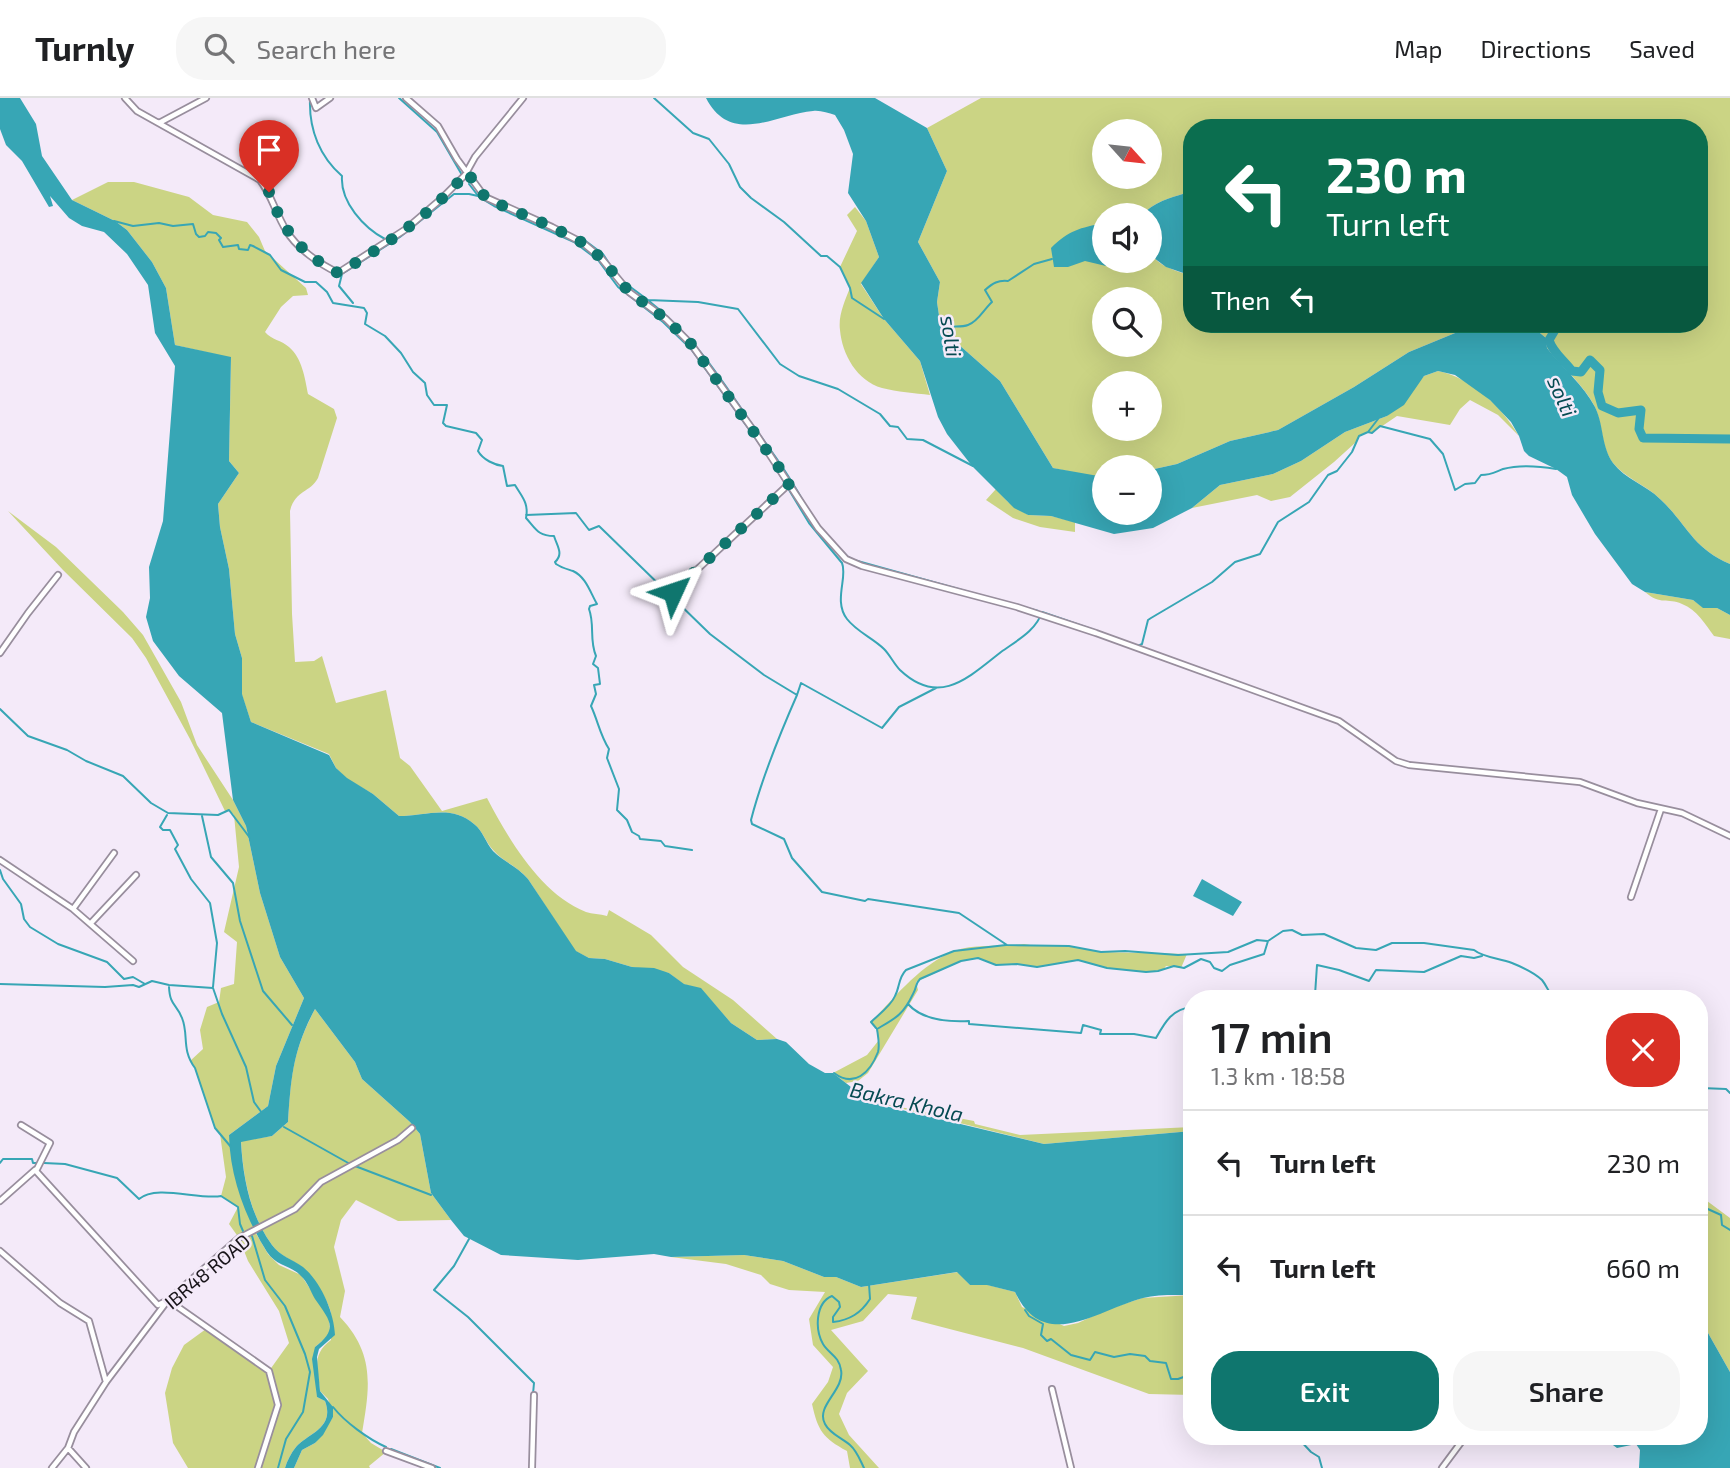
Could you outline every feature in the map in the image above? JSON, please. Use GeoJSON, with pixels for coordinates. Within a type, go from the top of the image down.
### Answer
{"type":"FeatureCollection","features":[{"type":"Feature","properties":{"kind":"street"},"geometry":{"type":"LineString","coordinates":[[125,98],[137,111],[260,180],[269,192],[284,227],[293,240],[338,273],[406,229],[441,199],[467,172],[475,157],[523,98]]}},
{"type":"Feature","properties":{"kind":"street"},"geometry":{"type":"LineString","coordinates":[[159,123],[206,98]]}},
{"type":"Feature","properties":{"kind":"street"},"geometry":{"type":"LineString","coordinates":[[312,98],[316,108],[330,98]]}},
{"type":"Feature","properties":{"kind":"street"},"geometry":{"type":"LineString","coordinates":[[406,98],[438,126],[485,197],[552,227],[594,251],[629,292],[672,325],[691,344],[790,483],[818,528],[846,559],[1049,618],[1339,721],[1396,761],[1409,765],[1580,782],[1661,809],[1682,813],[1730,836]]}},
{"type":"Feature","properties":{"kind":"street"},"geometry":{"type":"LineString","coordinates":[[673,592],[790,483]]}},
{"type":"Feature","properties":{"kind":"street"},"geometry":{"type":"LineString","coordinates":[[0,653],[58,575]]}},
{"type":"Feature","properties":{"kind":"street"},"geometry":{"type":"LineString","coordinates":[[1631,897],[1661,809]]}},
{"type":"Feature","properties":{"kind":"street"},"geometry":{"type":"LineString","coordinates":[[74,909],[114,853]]}},
{"type":"Feature","properties":{"kind":"street"},"geometry":{"type":"LineString","coordinates":[[0,860],[74,909],[132,961]]}},
{"type":"Feature","properties":{"kind":"street"},"geometry":{"type":"LineString","coordinates":[[91,923],[136,875]]}},
{"type":"Feature","properties":{"kind":"street"},"geometry":{"type":"LineString","coordinates":[[0,1200],[36,1171],[50,1143],[21,1125]]}},
{"type":"Feature","properties":{"kind":"street","name":"IBR48 ROAD"},"geometry":{"type":"LineString","coordinates":[[52,1468],[68,1448],[74,1432],[106,1382],[168,1300],[239,1238],[295,1209],[321,1182],[398,1140],[412,1128]]}},
{"type":"Feature","properties":{"kind":"street"},"geometry":{"type":"LineString","coordinates":[[36,1171],[158,1305],[168,1300],[269,1371],[278,1405],[258,1468]]}},
{"type":"Feature","properties":{"kind":"street"},"geometry":{"type":"LineString","coordinates":[[0,1251],[55,1299],[89,1321],[106,1382]]}},
{"type":"Feature","properties":{"kind":"street"},"geometry":{"type":"LineString","coordinates":[[1052,1389],[1071,1468]]}},
{"type":"Feature","properties":{"kind":"street"},"geometry":{"type":"LineString","coordinates":[[532,1468],[534,1395]]}},
{"type":"Feature","properties":{"kind":"street"},"geometry":{"type":"LineString","coordinates":[[1442,1468],[1459,1445]]}},
{"type":"Feature","properties":{"kind":"street"},"geometry":{"type":"LineString","coordinates":[[68,1448],[86,1468]]}},
{"type":"Feature","properties":{"kind":"street"},"geometry":{"type":"LineString","coordinates":[[386,1451],[432,1468]]}},
{"type":"Feature","properties":{"kind":"green space"},"geometry":{"type":"Polygon","coordinates":[[[981,98],[1730,98],[1730,564],[1698,543],[1660,499],[1613,463],[1606,450],[1595,407],[1580,384],[1547,348],[1546,338],[1540,333],[1708,333],[1708,119],[1183,119],[1183,194],[1159,203],[1092,203],[1092,273],[1162,273],[1162,264],[1183,273],[1183,333],[1455,333],[1409,352],[1278,430],[1230,441],[1177,464],[1162,467],[1162,455],[1092,455],[1092,476],[1053,468],[1000,381],[941,329],[937,302],[940,282],[918,242],[947,171],[927,128],[981,98]]]}},
{"type":"Feature","properties":{"kind":"green space"},"geometry":{"type":"Polygon","coordinates":[[[108,182],[134,182],[189,197],[213,215],[247,222],[259,237],[265,251],[306,288],[308,295],[293,296],[281,307],[265,332],[293,352],[302,369],[308,394],[334,409],[337,418],[318,478],[295,499],[290,511],[295,662],[314,661],[322,656],[336,703],[386,690],[400,758],[410,766],[442,811],[487,798],[515,847],[554,892],[569,904],[586,912],[607,916],[609,910],[651,935],[683,967],[733,1000],[777,1039],[757,1040],[731,1023],[701,989],[683,984],[669,973],[589,958],[575,951],[528,879],[498,855],[477,827],[466,818],[438,812],[399,816],[373,794],[347,779],[336,768],[329,754],[251,722],[242,695],[242,658],[235,634],[229,569],[218,504],[239,473],[229,461],[231,358],[175,345],[166,288],[152,262],[127,230],[115,221],[72,200],[108,182]]]}},
{"type":"Feature","properties":{"kind":"green space"},"geometry":{"type":"Polygon","coordinates":[[[855,207],[866,221],[879,257],[861,284],[884,319],[920,361],[930,395],[894,391],[873,384],[858,373],[844,348],[840,319],[850,288],[840,267],[857,231],[847,215],[855,207]]]}},
{"type":"Feature","properties":{"kind":"green space"},"geometry":{"type":"Polygon","coordinates":[[[1438,371],[1462,380],[1484,395],[1504,414],[1519,436],[1498,415],[1470,400],[1460,409],[1450,425],[1397,416],[1372,433],[1360,435],[1334,462],[1290,497],[1271,501],[1257,495],[1192,508],[1220,485],[1273,474],[1301,461],[1345,432],[1387,416],[1424,376],[1438,371]]]}},
{"type":"Feature","properties":{"kind":"green space"},"geometry":{"type":"Polygon","coordinates":[[[996,489],[1008,502],[1028,515],[1051,516],[1075,522],[1075,532],[1040,527],[1013,518],[986,500],[996,489]]]}},
{"type":"Feature","properties":{"kind":"green space"},"geometry":{"type":"Polygon","coordinates":[[[8,511],[56,547],[143,635],[181,702],[197,745],[233,800],[246,826],[260,893],[280,957],[304,998],[276,1066],[268,1106],[229,1135],[254,1230],[268,1254],[279,1265],[301,1275],[329,1318],[330,1331],[315,1347],[317,1397],[325,1401],[327,1418],[319,1429],[296,1447],[285,1468],[188,1468],[173,1443],[165,1393],[172,1368],[184,1345],[206,1329],[269,1371],[289,1343],[279,1311],[229,1224],[238,1207],[221,1196],[226,1177],[220,1134],[215,1128],[195,1068],[190,1061],[203,1049],[200,1030],[207,1007],[219,1002],[221,988],[234,984],[237,942],[224,932],[239,867],[234,815],[229,810],[225,811],[190,739],[146,658],[132,638],[8,511]]]}},
{"type":"Feature","properties":{"kind":"green space"},"geometry":{"type":"Polygon","coordinates":[[[1645,592],[1693,600],[1704,608],[1717,608],[1730,615],[1730,639],[1714,636],[1687,607],[1677,602],[1655,599],[1645,592]]]}},
{"type":"Feature","properties":{"kind":"green space"},"geometry":{"type":"Polygon","coordinates":[[[1024,944],[1069,946],[1101,952],[1187,954],[1181,968],[1166,966],[1163,970],[1146,972],[1107,968],[1078,960],[1037,967],[996,965],[978,958],[961,961],[916,982],[918,990],[868,1073],[858,1081],[846,1083],[833,1073],[867,1055],[879,1040],[877,1029],[871,1022],[930,964],[962,949],[1024,944]]]}},
{"type":"Feature","properties":{"kind":"green space"},"geometry":{"type":"Polygon","coordinates":[[[315,1009],[355,1062],[362,1079],[420,1134],[431,1193],[451,1220],[398,1221],[356,1200],[341,1220],[334,1247],[345,1291],[340,1317],[359,1344],[367,1371],[367,1400],[362,1433],[371,1443],[386,1452],[369,1466],[370,1468],[294,1468],[302,1450],[315,1443],[333,1417],[328,1399],[320,1391],[317,1369],[318,1357],[331,1340],[331,1313],[310,1275],[279,1252],[264,1233],[249,1195],[244,1168],[241,1141],[272,1136],[288,1122],[294,1064],[315,1009]]]}},
{"type":"Feature","properties":{"kind":"green space"},"geometry":{"type":"Polygon","coordinates":[[[879,1103],[974,1121],[975,1124],[1020,1135],[1183,1127],[1183,1132],[1044,1144],[879,1103]]]}},
{"type":"Feature","properties":{"kind":"green space"},"geometry":{"type":"Polygon","coordinates":[[[1708,1202],[1730,1218],[1730,1372],[1708,1333],[1708,1202]]]}},
{"type":"Feature","properties":{"kind":"green space"},"geometry":{"type":"Polygon","coordinates":[[[744,1255],[783,1261],[824,1277],[836,1277],[861,1287],[958,1272],[970,1285],[988,1285],[1015,1292],[1022,1307],[1064,1326],[1142,1298],[1183,1296],[1183,1395],[1149,1394],[1023,1348],[911,1319],[917,1297],[888,1294],[863,1321],[831,1330],[868,1371],[847,1393],[839,1414],[849,1435],[879,1468],[850,1468],[847,1451],[823,1433],[812,1404],[828,1382],[833,1367],[813,1345],[809,1319],[825,1292],[789,1290],[770,1284],[761,1275],[726,1264],[671,1257],[744,1255]]]}},
{"type":"Feature","properties":{"kind":"water"},"geometry":{"type":"Polygon","coordinates":[[[0,98],[20,98],[36,124],[42,156],[72,200],[115,221],[127,230],[152,262],[166,288],[175,345],[231,357],[229,461],[239,473],[218,504],[229,569],[235,634],[242,658],[242,694],[251,722],[329,755],[336,768],[347,778],[373,794],[399,816],[438,812],[466,818],[480,830],[493,851],[528,879],[576,951],[589,958],[605,959],[632,967],[654,968],[669,973],[684,984],[701,988],[731,1023],[757,1040],[777,1039],[786,1042],[809,1064],[825,1073],[833,1073],[860,1094],[885,1106],[1044,1144],[1183,1132],[1183,1295],[1149,1297],[1073,1323],[1056,1324],[1041,1321],[1027,1311],[1015,1292],[987,1285],[970,1285],[957,1272],[861,1287],[836,1277],[824,1277],[783,1261],[744,1255],[671,1257],[654,1254],[578,1260],[501,1255],[464,1236],[451,1220],[431,1193],[420,1134],[362,1079],[355,1062],[315,1009],[294,1064],[288,1122],[272,1136],[241,1142],[246,1182],[253,1209],[264,1233],[275,1249],[310,1273],[325,1298],[334,1326],[335,1335],[319,1349],[317,1357],[320,1391],[333,1407],[333,1417],[323,1435],[302,1450],[294,1468],[285,1468],[296,1447],[319,1429],[327,1418],[325,1401],[317,1397],[312,1359],[315,1347],[327,1335],[330,1324],[303,1278],[271,1257],[259,1239],[236,1181],[229,1135],[268,1106],[276,1066],[304,998],[280,957],[260,893],[246,826],[233,800],[222,713],[179,676],[153,641],[146,617],[150,598],[149,567],[163,521],[175,366],[155,333],[148,285],[127,254],[104,232],[82,226],[69,218],[50,196],[53,206],[49,207],[22,161],[6,145],[0,129],[0,98]]]}},
{"type":"Feature","properties":{"kind":"water"},"geometry":{"type":"Polygon","coordinates":[[[706,98],[875,98],[927,128],[947,171],[918,242],[940,282],[937,302],[941,329],[1000,381],[1053,468],[1092,475],[1092,525],[1159,525],[1114,534],[1051,516],[1028,515],[1014,508],[972,466],[947,434],[938,417],[920,361],[884,319],[861,283],[879,257],[866,221],[848,193],[853,154],[835,115],[813,111],[754,124],[728,121],[716,113],[706,98]]]}},
{"type":"Feature","properties":{"kind":"water"},"geometry":{"type":"Polygon","coordinates":[[[1183,194],[1183,273],[1162,264],[1162,203],[1158,203],[1183,194]]]}},
{"type":"Feature","properties":{"kind":"water"},"geometry":{"type":"Polygon","coordinates":[[[1092,225],[1092,263],[1085,261],[1068,267],[1054,267],[1051,248],[1064,237],[1092,225]]]}},
{"type":"Feature","properties":{"kind":"water","name":"solti"},"geometry":{"type":"Polygon","coordinates":[[[1455,333],[1540,333],[1546,338],[1547,348],[1579,384],[1595,407],[1606,450],[1613,463],[1660,499],[1698,543],[1730,564],[1730,615],[1717,608],[1703,608],[1693,600],[1645,592],[1632,584],[1595,534],[1572,495],[1567,477],[1524,451],[1511,422],[1490,400],[1455,375],[1438,371],[1424,376],[1404,405],[1387,416],[1345,432],[1301,461],[1273,474],[1220,485],[1192,508],[1162,523],[1162,467],[1177,464],[1230,441],[1278,430],[1409,352],[1455,333]]]}},
{"type":"Feature","properties":{"kind":"water"},"geometry":{"type":"Polygon","coordinates":[[[1202,879],[1242,902],[1233,916],[1193,896],[1202,879]]]}},
{"type":"Feature","properties":{"kind":"water"},"geometry":{"type":"Polygon","coordinates":[[[1708,1333],[1730,1372],[1730,1468],[1639,1468],[1640,1450],[1637,1445],[1708,1445],[1708,1333]]]}},
{"type":"Feature","properties":{"kind":"waterway"},"geometry":{"type":"LineString","coordinates":[[399,98],[437,132],[462,175]]}},
{"type":"Feature","properties":{"kind":"waterway"},"geometry":{"type":"LineString","coordinates":[[654,98],[693,133],[709,139],[729,164],[740,187],[821,256],[827,256],[840,267],[852,298],[884,319]]}},
{"type":"Feature","properties":{"kind":"waterway"},"geometry":{"type":"LineString","coordinates":[[310,100],[311,122],[317,142],[334,169],[342,176],[342,186],[349,204],[369,228],[385,239]]}},
{"type":"Feature","properties":{"kind":"waterway"},"geometry":{"type":"LineString","coordinates":[[469,184],[479,197],[494,206],[574,242],[598,260],[618,287],[663,322],[691,349],[769,457]]}},
{"type":"Feature","properties":{"kind":"waterway"},"geometry":{"type":"LineString","coordinates":[[353,303],[339,286],[342,274],[400,237],[454,194],[478,196]]}},
{"type":"Feature","properties":{"kind":"waterway"},"geometry":{"type":"LineString","coordinates":[[114,221],[133,226],[159,223],[173,226],[193,224],[199,237],[208,232],[216,233],[221,238],[219,240],[223,247],[238,245],[239,249],[248,250],[250,245],[270,255],[281,270],[305,282],[316,282],[327,292],[333,303],[364,308],[367,313],[365,324],[385,336],[401,353],[413,372],[425,383],[427,395],[434,405],[447,405],[443,423],[476,433],[482,440],[478,451],[480,454],[503,466],[507,486],[515,485],[524,500],[526,518],[541,533],[554,536],[559,553],[556,564],[573,571],[587,585],[597,604],[589,609],[596,656],[593,664],[598,668],[600,684],[594,685],[596,694],[591,706],[609,749],[607,758],[619,789],[617,810],[640,839],[661,841],[665,846],[692,850]]}},
{"type":"Feature","properties":{"kind":"waterway"},"geometry":{"type":"LineString","coordinates":[[583,239],[603,254],[614,271]]}},
{"type":"Feature","properties":{"kind":"waterway","name":"solti"},"geometry":{"type":"LineString","coordinates":[[940,329],[972,323],[992,302],[985,290],[998,282],[1008,281],[1034,264],[1052,259]]}},
{"type":"Feature","properties":{"kind":"waterway"},"geometry":{"type":"LineString","coordinates":[[625,283],[648,300],[698,302],[738,309],[780,364],[799,376],[838,389],[880,414],[890,426],[898,427],[907,439],[923,440],[973,466]]}},
{"type":"Feature","properties":{"kind":"waterway"},"geometry":{"type":"LineString","coordinates":[[649,301],[664,313],[704,356],[777,459],[803,501]]}},
{"type":"Feature","properties":{"kind":"waterway","name":"solti"},"geometry":{"type":"LineString","coordinates":[[1553,333],[1549,340],[1551,345],[1572,371],[1581,372],[1590,360],[1600,370],[1598,392],[1602,406],[1618,413],[1641,410],[1639,429],[1643,438],[1730,439]]}},
{"type":"Feature","properties":{"kind":"waterway"},"geometry":{"type":"LineString","coordinates":[[1138,646],[1142,644],[1148,620],[1212,582],[1235,562],[1260,554],[1278,522],[1309,502],[1328,475],[1337,471],[1352,452],[1359,436],[1368,432],[1378,419]]}},
{"type":"Feature","properties":{"kind":"waterway"},"geometry":{"type":"LineString","coordinates":[[1368,432],[1372,433],[1380,426],[1430,439],[1443,454],[1455,490],[1465,484],[1475,483],[1481,475],[1510,467],[1556,469]]}},
{"type":"Feature","properties":{"kind":"waterway"},"geometry":{"type":"LineString","coordinates":[[774,465],[809,523],[842,563],[841,605],[847,619],[884,649],[900,670],[914,681],[940,687],[965,679],[1025,635],[1042,612],[1103,633]]}},
{"type":"Feature","properties":{"kind":"waterway"},"geometry":{"type":"LineString","coordinates":[[526,515],[576,513],[589,530],[599,526],[710,634],[764,675],[797,695],[801,683],[882,728],[899,707],[936,688]]}},
{"type":"Feature","properties":{"kind":"waterway"},"geometry":{"type":"LineString","coordinates":[[838,547],[854,560],[1038,611]]}},
{"type":"Feature","properties":{"kind":"waterway"},"geometry":{"type":"LineString","coordinates":[[797,695],[771,757],[751,820],[752,824],[784,839],[792,858],[822,892],[865,901],[868,899],[959,913],[1007,945],[1069,946],[1101,952],[1178,955],[1228,952],[1257,940],[1267,941]]}},
{"type":"Feature","properties":{"kind":"waterway"},"geometry":{"type":"LineString","coordinates":[[0,709],[28,736],[67,750],[123,776],[151,803],[168,813],[218,815],[229,810],[250,838]]}},
{"type":"Feature","properties":{"kind":"waterway"},"geometry":{"type":"LineString","coordinates":[[167,815],[160,827],[170,830],[178,845],[175,849],[191,879],[210,903],[217,943],[213,987]]}},
{"type":"Feature","properties":{"kind":"waterway"},"geometry":{"type":"LineString","coordinates":[[202,816],[211,857],[233,883],[240,921],[263,991],[292,1025]]}},
{"type":"Feature","properties":{"kind":"waterway"},"geometry":{"type":"LineString","coordinates":[[0,870],[3,879],[21,904],[24,919],[30,927],[58,944],[107,962],[124,979],[133,977],[145,984]]}},
{"type":"Feature","properties":{"kind":"waterway","name":"Bakra Khola"},"geometry":{"type":"LineString","coordinates":[[834,1073],[848,1079],[866,1072],[878,1052],[877,1029],[902,1011],[920,979],[961,961],[978,958],[996,965],[1037,967],[1078,960],[1107,968],[1146,972],[1174,966],[1184,968],[1201,959],[1222,971],[1230,965],[1264,954],[1268,941],[1283,931],[1292,930],[1302,935],[1324,934],[1356,948],[1376,950],[1392,943],[1424,943],[1474,950],[1532,973],[1542,980],[1548,990]]}},
{"type":"Feature","properties":{"kind":"waterway"},"geometry":{"type":"LineString","coordinates":[[876,1028],[871,1022],[893,1000],[906,970],[954,951],[1006,945]]}},
{"type":"Feature","properties":{"kind":"waterway"},"geometry":{"type":"LineString","coordinates":[[1315,990],[1317,965],[1369,981],[1376,970],[1424,972],[1461,956],[1482,956]]}},
{"type":"Feature","properties":{"kind":"waterway"},"geometry":{"type":"LineString","coordinates":[[0,984],[139,987],[152,981],[213,988],[246,1067],[254,1102],[262,1113]]}},
{"type":"Feature","properties":{"kind":"waterway"},"geometry":{"type":"LineString","coordinates":[[169,987],[172,1001],[184,1024],[188,1055],[215,1128],[231,1147]]}},
{"type":"Feature","properties":{"kind":"waterway"},"geometry":{"type":"LineString","coordinates":[[908,1004],[928,1017],[969,1021],[969,1024],[1081,1033],[1083,1025],[1101,1030],[1100,1034],[1134,1034],[1156,1038],[1174,1013],[1183,1009]]}},
{"type":"Feature","properties":{"kind":"waterway"},"geometry":{"type":"LineString","coordinates":[[1708,1088],[1726,1089],[1730,1093]]}},
{"type":"Feature","properties":{"kind":"waterway"},"geometry":{"type":"LineString","coordinates":[[284,1127],[350,1164]]}},
{"type":"Feature","properties":{"kind":"waterway"},"geometry":{"type":"LineString","coordinates":[[0,1163],[3,1159],[32,1159],[33,1163],[38,1163]]}},
{"type":"Feature","properties":{"kind":"waterway"},"geometry":{"type":"LineString","coordinates":[[44,1163],[65,1164],[117,1178],[139,1199],[156,1193],[221,1196],[238,1207],[243,1231]]}},
{"type":"Feature","properties":{"kind":"waterway"},"geometry":{"type":"LineString","coordinates":[[355,1166],[431,1195]]}},
{"type":"Feature","properties":{"kind":"waterway"},"geometry":{"type":"LineString","coordinates":[[1708,1209],[1721,1215],[1722,1225],[1730,1230]]}},
{"type":"Feature","properties":{"kind":"waterway"},"geometry":{"type":"LineString","coordinates":[[252,1236],[265,1280],[285,1306],[310,1372],[303,1412],[286,1439],[278,1468]]}},
{"type":"Feature","properties":{"kind":"waterway"},"geometry":{"type":"LineString","coordinates":[[469,1239],[454,1266],[434,1290],[468,1317],[534,1383],[533,1394]]}},
{"type":"Feature","properties":{"kind":"waterway"},"geometry":{"type":"LineString","coordinates":[[864,1468],[852,1447],[825,1424],[824,1411],[839,1384],[841,1370],[836,1358],[820,1338],[818,1317],[822,1304],[832,1296],[839,1302],[840,1307],[833,1317],[833,1322],[850,1318],[870,1299],[869,1284]]}},
{"type":"Feature","properties":{"kind":"waterway"},"geometry":{"type":"LineString","coordinates":[[1025,1310],[1029,1316],[1043,1324],[1041,1335],[1047,1341],[1051,1339],[1071,1355],[1090,1360],[1095,1352],[1114,1357],[1130,1354],[1145,1356],[1150,1361],[1166,1363],[1171,1379],[1183,1377]]}},
{"type":"Feature","properties":{"kind":"waterway"},"geometry":{"type":"LineString","coordinates":[[333,1407],[357,1430],[386,1447]]}},
{"type":"Feature","properties":{"kind":"waterway"},"geometry":{"type":"LineString","coordinates":[[530,1460],[531,1445]]}},
{"type":"Feature","properties":{"kind":"waterway"},"geometry":{"type":"LineString","coordinates":[[1304,1445],[1319,1457],[1322,1468]]}},
{"type":"Feature","properties":{"kind":"waterway"},"geometry":{"type":"LineString","coordinates":[[391,1449],[440,1468]]}},
{"type":"Feature","properties":{"kind":"route"},"geometry":{"type":"LineString","coordinates":[[269,192],[284,227],[293,240],[338,273],[406,229],[467,172],[485,197],[552,227],[594,251],[621,285],[666,319],[691,344],[790,483],[673,592]]}}]}
